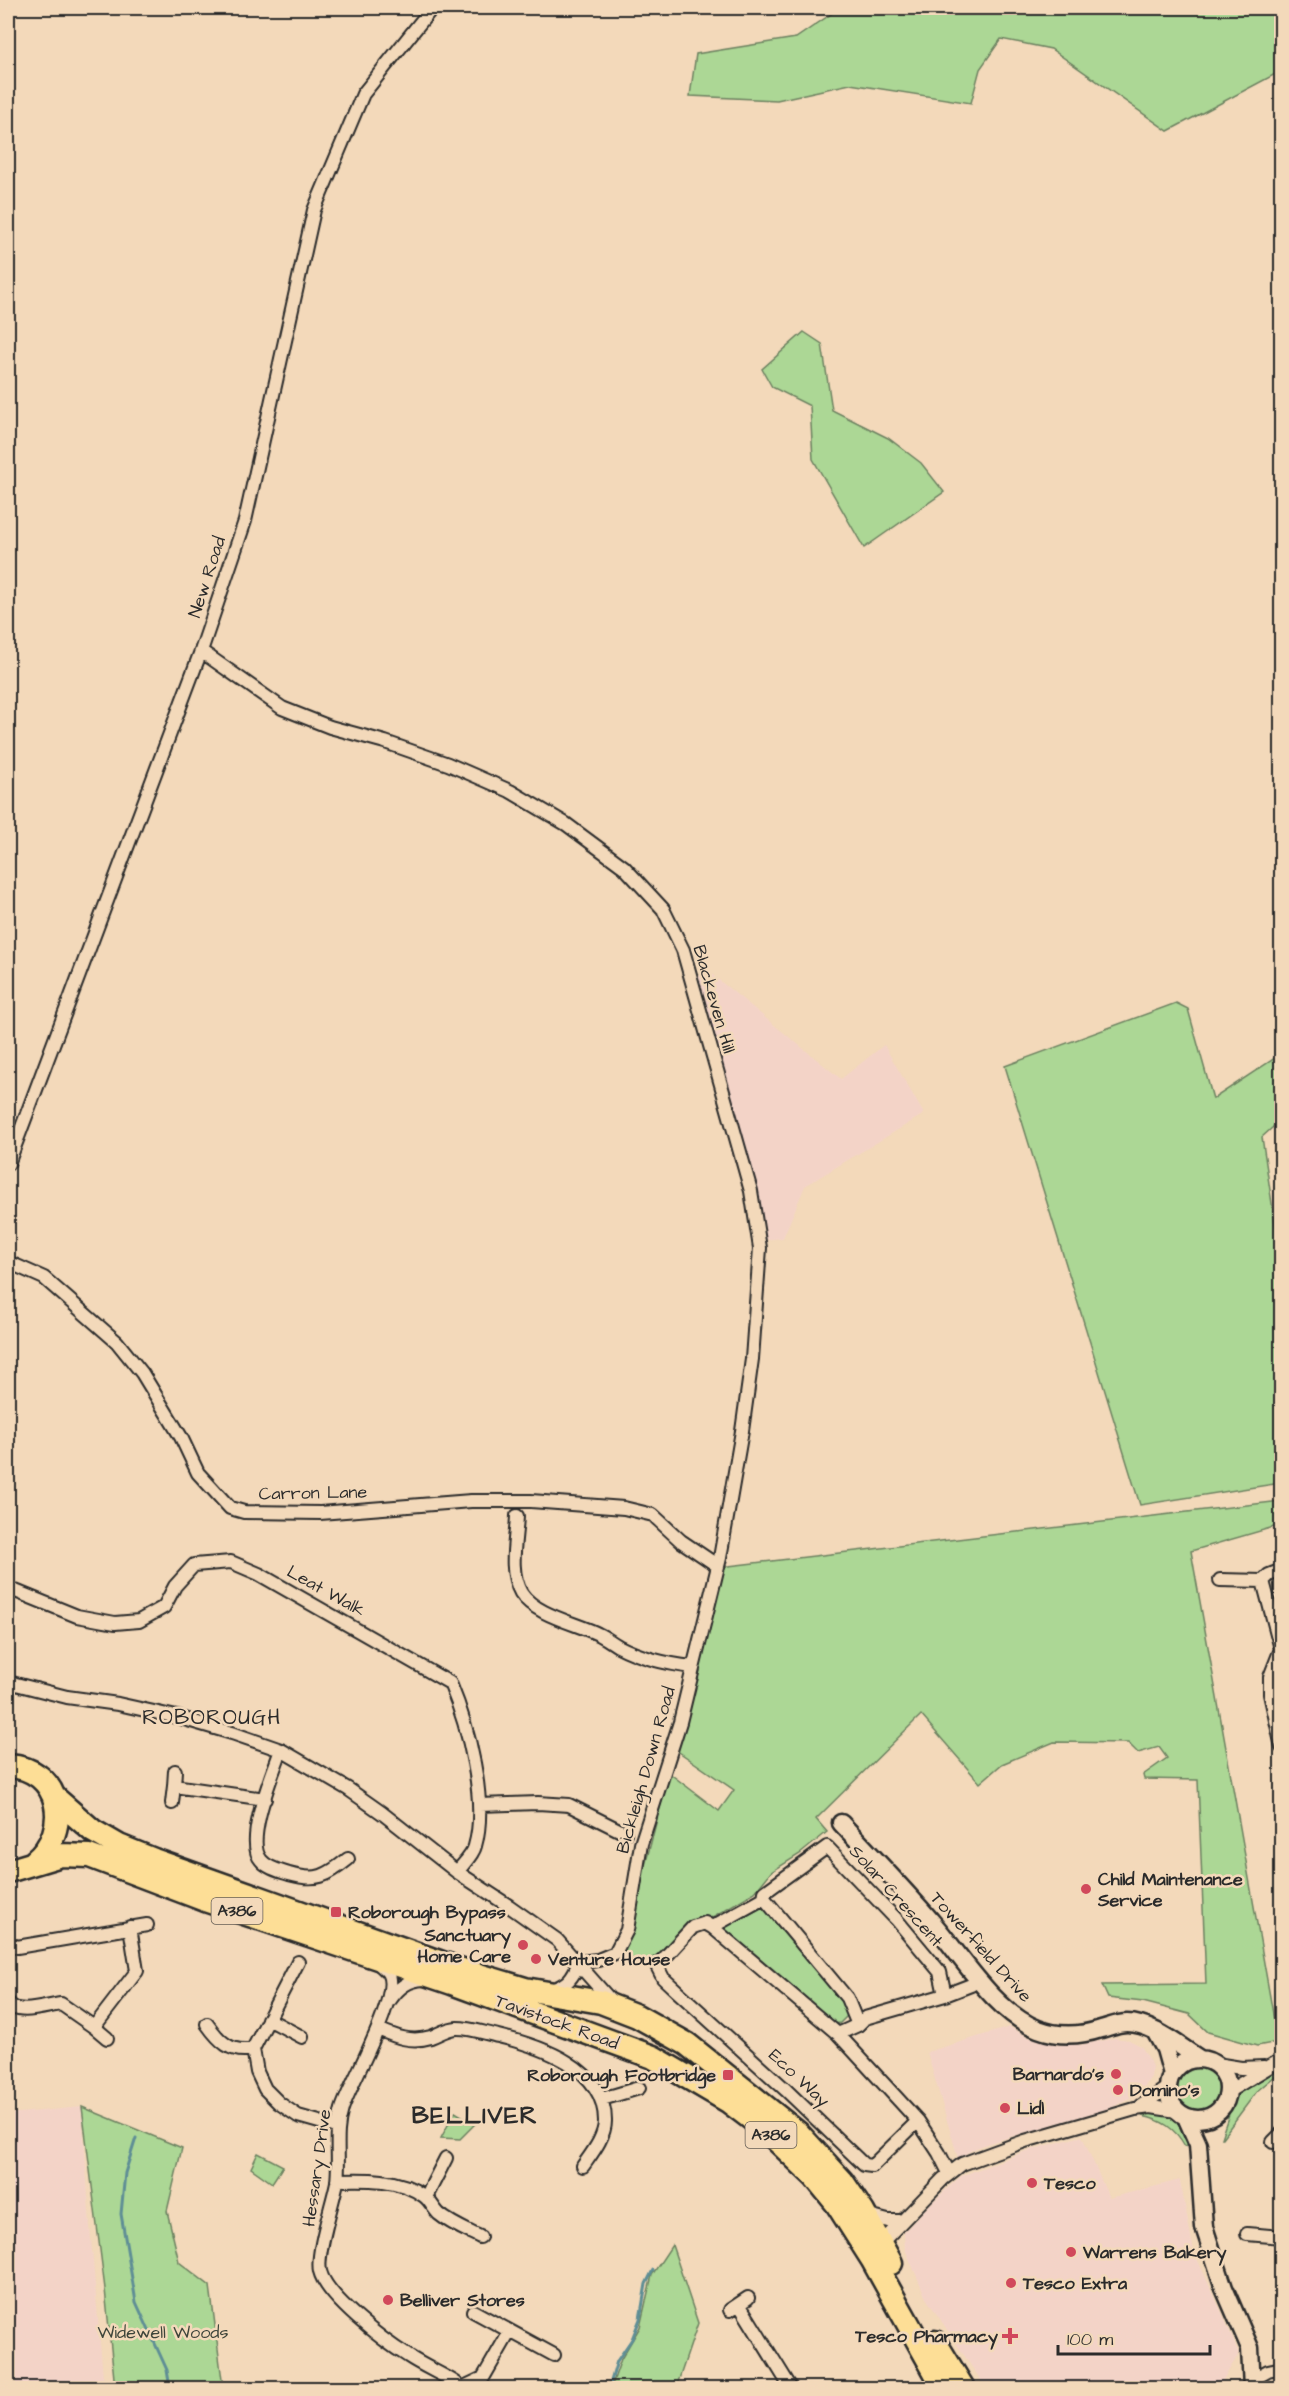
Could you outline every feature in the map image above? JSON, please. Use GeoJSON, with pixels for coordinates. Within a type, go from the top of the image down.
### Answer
{"type":"FeatureCollection","features":[{"type":"Feature","properties":{"kind":"highway","name":"Tavistock Road"},"geometry":{"type":"LineString","coordinates":[[8,1766],[24,1769],[35,1775],[44,1782],[54,1797],[93,1831],[119,1846],[499,1982],[544,1993],[601,2002],[637,2016],[687,2044],[798,2133],[826,2161],[864,2214],[877,2247],[944,2388]]}},
{"type":"Feature","properties":{"kind":"highway"},"geometry":{"type":"LineString","coordinates":[[34,1862],[50,1846],[56,1832],[57,1809],[54,1797]]}},
{"type":"Feature","properties":{"kind":"highway","name":"Tavistock Road"},"geometry":{"type":"LineString","coordinates":[[8,1871],[21,1869],[34,1862],[61,1855],[89,1856],[205,1900],[452,1983],[653,2057],[719,2096],[765,2129],[802,2164],[877,2247],[963,2388]]}},
{"type":"Feature","properties":{"kind":"street","name":"New Road"},"geometry":{"type":"LineString","coordinates":[[8,1164],[201,651],[244,520],[314,210],[363,94],[432,8]]}},
{"type":"Feature","properties":{"kind":"street","name":"Blackeven Hill"},"geometry":{"type":"LineString","coordinates":[[201,651],[282,708],[330,727],[385,742],[448,764],[510,791],[566,824],[624,867],[663,909],[683,950],[750,1191],[760,1248],[752,1359],[741,1442],[719,1562]]}},
{"type":"Feature","properties":{"kind":"street","name":"Carron Lane"},"geometry":{"type":"LineString","coordinates":[[8,1262],[44,1278],[117,1342],[142,1373],[181,1437],[198,1473],[230,1508],[244,1512],[320,1513],[471,1501],[531,1501],[624,1508],[653,1515],[681,1541],[719,1562]]}},
{"type":"Feature","properties":{"kind":"street"},"geometry":{"type":"LineString","coordinates":[[517,1516],[513,1557],[515,1579],[522,1595],[538,1608],[599,1634],[618,1646],[670,1664],[693,1667]]}},
{"type":"Feature","properties":{"kind":"street","name":"Leat Walk"},"geometry":{"type":"LineString","coordinates":[[8,1588],[77,1616],[115,1623],[139,1621],[164,1607],[175,1586],[194,1565],[231,1562],[259,1574],[450,1683],[460,1708],[469,1742],[479,1805],[475,1848],[457,1872]]}},
{"type":"Feature","properties":{"kind":"street","name":"Bickleigh Down Road"},"geometry":{"type":"LineString","coordinates":[[579,1962],[598,1960],[615,1953],[627,1930],[640,1844],[676,1733],[719,1562]]}},
{"type":"Feature","properties":{"kind":"street"},"geometry":{"type":"LineString","coordinates":[[1220,1580],[1263,1581],[1269,1575],[1281,1570]]}},
{"type":"Feature","properties":{"kind":"street"},"geometry":{"type":"LineString","coordinates":[[1263,1581],[1281,1649],[1270,1677],[1270,1694],[1281,1747]]}},
{"type":"Feature","properties":{"kind":"street","name":"Tavistock Road"},"geometry":{"type":"LineString","coordinates":[[8,1682],[67,1697],[117,1704],[181,1718],[281,1750],[348,1789],[457,1872],[557,1940],[579,1962],[608,1999],[625,2011]]}},
{"type":"Feature","properties":{"kind":"street"},"geometry":{"type":"LineString","coordinates":[[281,1750],[257,1826],[254,1847],[261,1860],[275,1870],[314,1878],[330,1874],[348,1859]]}},
{"type":"Feature","properties":{"kind":"street"},"geometry":{"type":"LineString","coordinates":[[172,1803],[175,1771]]}},
{"type":"Feature","properties":{"kind":"street"},"geometry":{"type":"LineString","coordinates":[[174,1786],[265,1799]]}},
{"type":"Feature","properties":{"kind":"street"},"geometry":{"type":"LineString","coordinates":[[479,1805],[538,1803],[568,1805],[625,1833]]}},
{"type":"Feature","properties":{"kind":"street","name":"Towerfield Drive"},"geometry":{"type":"LineString","coordinates":[[841,1823],[933,1923],[1004,2007],[1024,2022],[1039,2030],[1073,2035],[1128,2023],[1156,2033],[1208,2061]]}},
{"type":"Feature","properties":{"kind":"street","name":"Solar Crescent"},"geometry":{"type":"LineString","coordinates":[[764,1898],[765,1892],[827,1848],[896,1919],[940,1972],[945,1995]]}},
{"type":"Feature","properties":{"kind":"street"},"geometry":{"type":"LineString","coordinates":[[858,2025],[847,1998],[764,1898],[708,1925],[838,2034],[918,2121],[949,2173]]}},
{"type":"Feature","properties":{"kind":"street"},"geometry":{"type":"LineString","coordinates":[[8,1943],[18,1947],[147,1925]]}},
{"type":"Feature","properties":{"kind":"street","name":"Eco Way"},"geometry":{"type":"LineString","coordinates":[[708,1925],[693,1926],[657,1966],[663,1978],[677,1992],[786,2090],[864,2165],[873,2166],[918,2121]]}},
{"type":"Feature","properties":{"kind":"street"},"geometry":{"type":"LineString","coordinates":[[94,2027],[137,1971],[130,1927]]}},
{"type":"Feature","properties":{"kind":"street","name":"Hessary Drive"},"geometry":{"type":"LineString","coordinates":[[352,1950],[378,1963],[389,1974],[391,1983],[388,2002],[378,2029],[342,2108],[337,2127],[337,2180],[321,2253],[320,2271],[333,2293],[380,2336],[408,2357],[456,2383],[460,2388],[483,2378],[510,2331]]}},
{"type":"Feature","properties":{"kind":"street"},"geometry":{"type":"LineString","coordinates":[[298,1962],[253,2049],[257,2072],[266,2088],[279,2103],[298,2116],[337,2127]]}},
{"type":"Feature","properties":{"kind":"street","name":"Tavistock Road"},"geometry":{"type":"LineString","coordinates":[[544,1993],[570,1980],[579,1962]]}},
{"type":"Feature","properties":{"kind":"street","name":"Hessary Drive"},"geometry":{"type":"LineString","coordinates":[[388,2002],[400,1987],[414,1979],[423,1978],[452,1983]]}},
{"type":"Feature","properties":{"kind":"street"},"geometry":{"type":"LineString","coordinates":[[838,2034],[858,2025],[865,2018],[945,1995],[971,1985],[979,1979]]}},
{"type":"Feature","properties":{"kind":"street"},"geometry":{"type":"LineString","coordinates":[[8,2002],[17,2010],[61,2004],[107,2038]]}},
{"type":"Feature","properties":{"kind":"street"},"geometry":{"type":"LineString","coordinates":[[268,2019],[302,2037]]}},
{"type":"Feature","properties":{"kind":"street"},"geometry":{"type":"LineString","coordinates":[[207,2024],[222,2043],[231,2048],[244,2051],[253,2049]]}},
{"type":"Feature","properties":{"kind":"street"},"geometry":{"type":"LineString","coordinates":[[378,2029],[398,2038],[413,2041],[456,2028],[521,2042],[563,2058],[582,2074],[602,2099],[606,2122],[602,2137],[583,2166]]}},
{"type":"Feature","properties":{"kind":"street"},"geometry":{"type":"LineString","coordinates":[[1156,2033],[1165,2049],[1170,2080],[1170,2102],[1181,2114],[1198,2144],[1204,2227],[1224,2288],[1250,2348],[1252,2384]]}},
{"type":"Feature","properties":{"kind":"street"},"geometry":{"type":"LineString","coordinates":[[1228,2091],[1281,2059]]}},
{"type":"Feature","properties":{"kind":"street"},"geometry":{"type":"LineString","coordinates":[[877,2247],[949,2173],[962,2164],[994,2151],[1135,2109],[1150,2102],[1184,2062],[1208,2061],[1241,2068],[1265,2067]]}},
{"type":"Feature","properties":{"kind":"street"},"geometry":{"type":"LineString","coordinates":[[1135,2109],[1151,2107],[1199,2120],[1212,2116],[1222,2108],[1228,2091],[1226,2076],[1208,2061]]}},
{"type":"Feature","properties":{"kind":"street"},"geometry":{"type":"LineString","coordinates":[[602,2099],[639,2088]]}},
{"type":"Feature","properties":{"kind":"street"},"geometry":{"type":"LineString","coordinates":[[426,2197],[446,2158]]}},
{"type":"Feature","properties":{"kind":"street"},"geometry":{"type":"LineString","coordinates":[[337,2180],[386,2182],[411,2188],[426,2197],[437,2212],[449,2221],[480,2237]]}},
{"type":"Feature","properties":{"kind":"street"},"geometry":{"type":"LineString","coordinates":[[864,2214],[888,2221],[902,2221]]}},
{"type":"Feature","properties":{"kind":"street"},"geometry":{"type":"LineString","coordinates":[[1247,2234],[1281,2237]]}},
{"type":"Feature","properties":{"kind":"street"},"geometry":{"type":"LineString","coordinates":[[739,2304],[791,2388]]}},
{"type":"Feature","properties":{"kind":"street"},"geometry":{"type":"LineString","coordinates":[[473,2311],[554,2355]]}},
{"type":"Feature","properties":{"kind":"street"},"geometry":{"type":"LineString","coordinates":[[1252,2384],[1268,2371],[1281,2368]]}},
{"type":"Feature","properties":{"kind":"shaded area"},"geometry":{"type":"Polygon","coordinates":[[[710,973],[841,1079],[884,1045],[924,1114],[805,1186],[783,1238],[764,1240],[695,976],[710,973]]]}},
{"type":"Feature","properties":{"kind":"shaded area"},"geometry":{"type":"Polygon","coordinates":[[[1010,2027],[1028,2037],[1057,2045],[1080,2045],[1115,2038],[1129,2040],[1141,2046],[1148,2057],[1152,2067],[1151,2077],[1141,2092],[1113,2107],[993,2142],[958,2158],[927,2052],[1010,2027]]]}},
{"type":"Feature","properties":{"kind":"shaded area"},"geometry":{"type":"Polygon","coordinates":[[[82,2107],[104,2388],[8,2388],[8,2114],[82,2107]]]}},
{"type":"Feature","properties":{"kind":"shaded area"},"geometry":{"type":"Polygon","coordinates":[[[1082,2136],[1109,2198],[1180,2180],[1194,2252],[1239,2354],[1218,2388],[986,2388],[926,2298],[905,2249],[904,2232],[929,2205],[961,2176],[1026,2151],[1082,2136]]]}},
{"type":"Feature","properties":{"kind":"green space"},"geometry":{"type":"Polygon","coordinates":[[[840,8],[1281,8],[1281,71],[1168,131],[1051,49],[1001,39],[980,69],[971,103],[850,84],[777,100],[690,96],[696,54],[796,38],[840,8]]]}},
{"type":"Feature","properties":{"kind":"green space"},"geometry":{"type":"Polygon","coordinates":[[[804,332],[822,344],[832,410],[888,438],[921,463],[944,492],[864,548],[813,459],[810,406],[772,387],[762,369],[804,332]]]}},
{"type":"Feature","properties":{"kind":"green space"},"geometry":{"type":"Polygon","coordinates":[[[1176,1003],[1188,1009],[1213,1099],[1281,1054],[1281,1120],[1262,1137],[1282,1270],[1281,1483],[1140,1505],[1005,1066],[1176,1003]]]}},
{"type":"Feature","properties":{"kind":"green space"},"geometry":{"type":"Polygon","coordinates":[[[1281,1501],[1281,1525],[1191,1551],[1278,2042],[1257,2046],[1208,2032],[1189,2014],[1143,2002],[1108,1998],[1102,1985],[1206,1984],[1198,1780],[1144,1779],[1143,1775],[1167,1758],[1159,1747],[1138,1753],[1128,1743],[1054,1742],[1002,1764],[980,1783],[921,1715],[816,1819],[827,1832],[800,1854],[771,1872],[755,1892],[704,1922],[639,1967],[616,1956],[625,1943],[669,1773],[719,1811],[734,1790],[676,1750],[720,1567],[1281,1501]]]}},
{"type":"Feature","properties":{"kind":"green space"},"geometry":{"type":"Polygon","coordinates":[[[765,1906],[771,1918],[847,2008],[848,2015],[840,2023],[834,2024],[725,1930],[725,1927],[765,1906]]]}},
{"type":"Feature","properties":{"kind":"green space"},"geometry":{"type":"Polygon","coordinates":[[[1198,2066],[1214,2073],[1221,2089],[1214,2105],[1198,2112],[1182,2105],[1175,2089],[1182,2073],[1198,2066]]]}},
{"type":"Feature","properties":{"kind":"green space"},"geometry":{"type":"Polygon","coordinates":[[[1281,2066],[1281,2071],[1257,2091],[1221,2138],[1234,2099],[1242,2088],[1281,2066]]]}},
{"type":"Feature","properties":{"kind":"green space","name":"Widewell Woods"},"geometry":{"type":"Polygon","coordinates":[[[82,2107],[182,2148],[167,2211],[179,2262],[210,2286],[223,2388],[115,2388],[82,2107]]]}},
{"type":"Feature","properties":{"kind":"green space"},"geometry":{"type":"Polygon","coordinates":[[[455,2112],[475,2124],[460,2139],[441,2138],[455,2112]]]}},
{"type":"Feature","properties":{"kind":"green space"},"geometry":{"type":"Polygon","coordinates":[[[1158,2112],[1179,2122],[1191,2143],[1185,2146],[1177,2134],[1167,2126],[1142,2116],[1158,2112]]]}},
{"type":"Feature","properties":{"kind":"green space"},"geometry":{"type":"Polygon","coordinates":[[[258,2153],[283,2166],[272,2183],[251,2168],[258,2153]]]}},
{"type":"Feature","properties":{"kind":"green space"},"geometry":{"type":"Polygon","coordinates":[[[672,2245],[698,2323],[676,2388],[611,2388],[621,2359],[640,2327],[652,2275],[672,2245]]]}},
{"type":"Feature","properties":{"kind":"waterway"},"geometry":{"type":"LineString","coordinates":[[136,2138],[125,2173],[121,2214],[136,2302],[167,2370],[170,2388]]}},
{"type":"Feature","properties":{"kind":"waterway"},"geometry":{"type":"LineString","coordinates":[[609,2388],[617,2361],[632,2339],[640,2319],[646,2284],[653,2270]]}},
{"type":"Feature","properties":{"kind":"place","name":"Child Maintenance Service"},"geometry":{"type":"Point","coordinates":[1086,1889]}},
{"type":"Feature","properties":{"kind":"place","name":"Roborough Bypass"},"geometry":{"type":"Point","coordinates":[336,1912]}},
{"type":"Feature","properties":{"kind":"place","name":"Sanctuary Home Care"},"geometry":{"type":"Point","coordinates":[523,1945]}},
{"type":"Feature","properties":{"kind":"place","name":"Venture House"},"geometry":{"type":"Point","coordinates":[536,1959]}},
{"type":"Feature","properties":{"kind":"place","name":"Barnardo's"},"geometry":{"type":"Point","coordinates":[1116,2074]}},
{"type":"Feature","properties":{"kind":"place","name":"Roborough Footbridge"},"geometry":{"type":"Point","coordinates":[728,2075]}},
{"type":"Feature","properties":{"kind":"place","name":"Domino's"},"geometry":{"type":"Point","coordinates":[1118,2090]}},
{"type":"Feature","properties":{"kind":"place","name":"Lidl"},"geometry":{"type":"Point","coordinates":[1005,2108]}},
{"type":"Feature","properties":{"kind":"place","name":"Tesco"},"geometry":{"type":"Point","coordinates":[1032,2183]}},
{"type":"Feature","properties":{"kind":"place","name":"Warrens Bakery"},"geometry":{"type":"Point","coordinates":[1071,2252]}},
{"type":"Feature","properties":{"kind":"place","name":"Tesco Extra"},"geometry":{"type":"Point","coordinates":[1011,2283]}},
{"type":"Feature","properties":{"kind":"place","name":"Belliver Stores"},"geometry":{"type":"Point","coordinates":[388,2300]}},
{"type":"Feature","properties":{"kind":"place","name":"Tesco Pharmacy"},"geometry":{"type":"Point","coordinates":[1010,2336]}},
{"type":"Feature","properties":{"kind":"district","name":"ROBOROUGH"},"geometry":{"type":"Point","coordinates":[212,1717]}},
{"type":"Feature","properties":{"kind":"district","name":"BELLIVER"},"geometry":{"type":"Point","coordinates":[475,2116]}}]}
